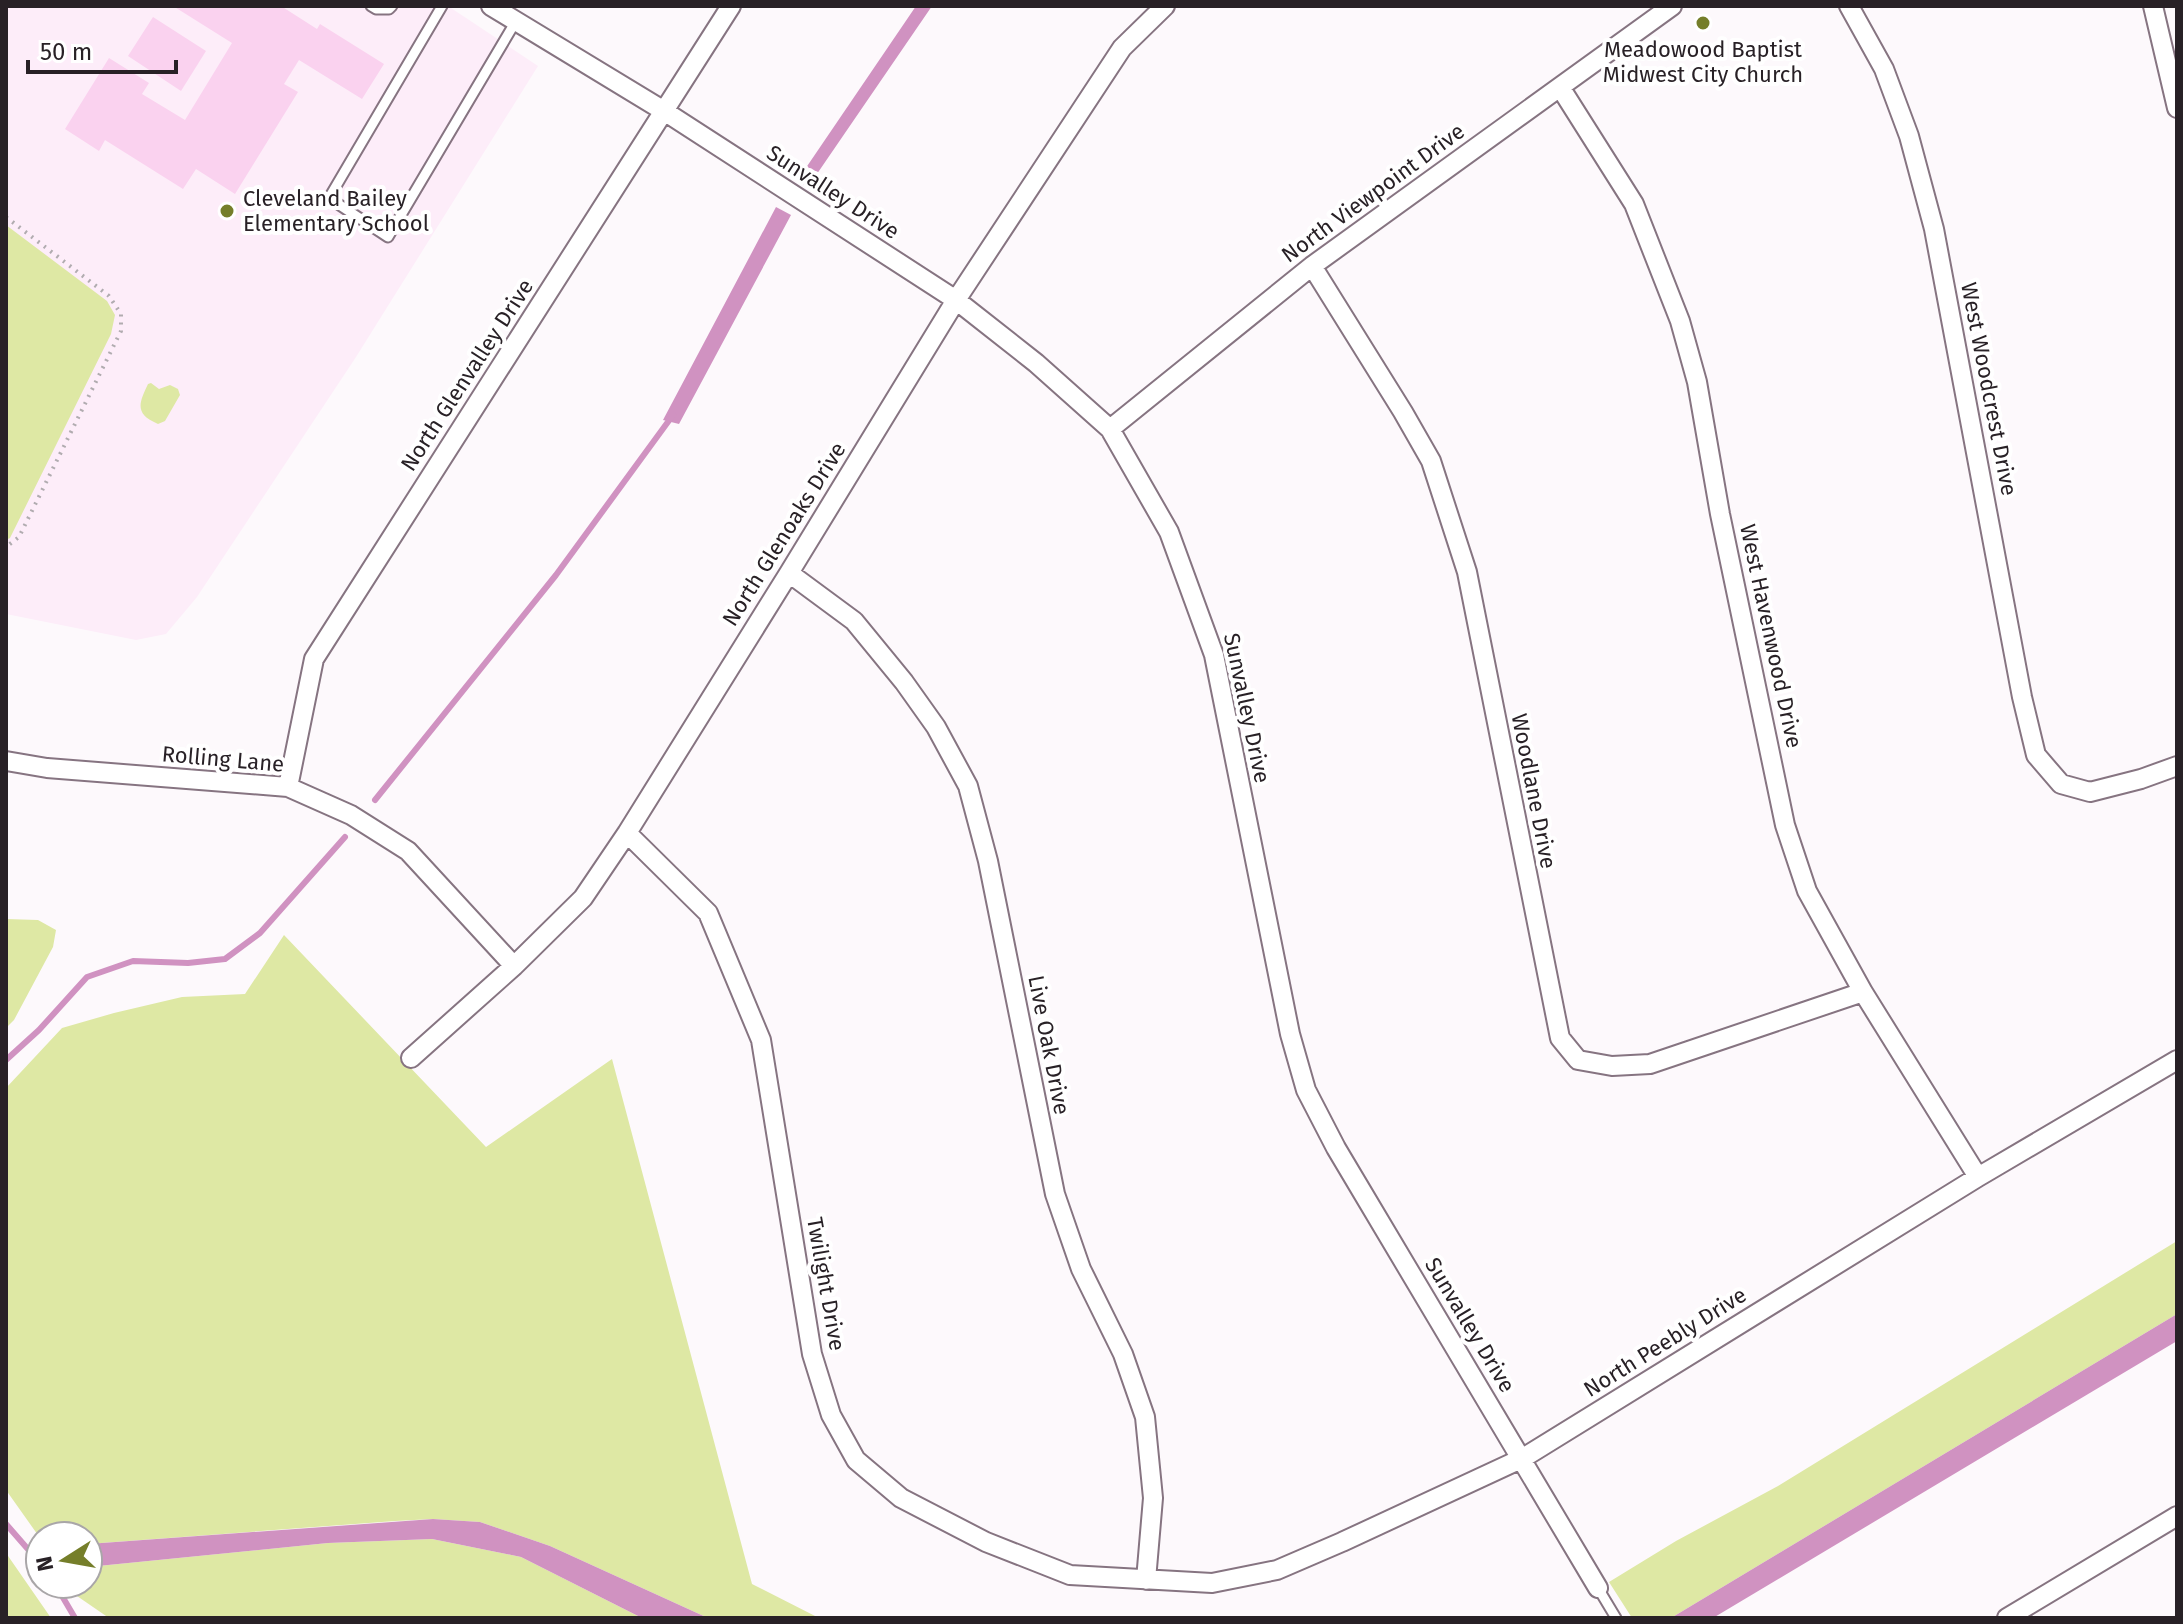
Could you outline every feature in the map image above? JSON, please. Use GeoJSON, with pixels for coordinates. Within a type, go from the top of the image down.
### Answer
{"type":"FeatureCollection","features":[{"type":"Feature","properties":{"kind":"street","name":"Sunvalley Drive"},"geometry":{"type":"LineString","coordinates":[[491,6],[664,111],[956,300],[1036,363],[1110,429],[1169,532],[1214,655],[1272,953],[1306,1090],[1344,1161],[1598,1588]]}},
{"type":"Feature","properties":{"kind":"street","name":"North Glenvalley Drive"},"geometry":{"type":"LineString","coordinates":[[288,787],[314,659],[731,6]]}},
{"type":"Feature","properties":{"kind":"street","name":"North Glenoaks Drive"},"geometry":{"type":"LineString","coordinates":[[411,1058],[514,966],[583,898],[627,833],[956,300],[1122,48],[1165,6]]}},
{"type":"Feature","properties":{"kind":"street","name":"North Viewpoint Drive"},"geometry":{"type":"LineString","coordinates":[[1110,429],[1312,266],[1672,6]]}},
{"type":"Feature","properties":{"kind":"street","name":"West Woodcrest Drive"},"geometry":{"type":"LineString","coordinates":[[1849,6],[1884,69],[1909,136],[1930,213],[2022,697],[2036,755],[2061,784],[2090,792],[2177,766]]}},
{"type":"Feature","properties":{"kind":"street"},"geometry":{"type":"LineString","coordinates":[[2153,6],[2177,108]]}},
{"type":"Feature","properties":{"kind":"street","name":"West Havenwood Drive"},"geometry":{"type":"LineString","coordinates":[[1560,87],[1634,204],[1680,321],[1697,382],[1720,514],[1785,825],[1807,891],[1863,992],[1978,1177]]}},
{"type":"Feature","properties":{"kind":"street","name":"Woodlane Drive"},"geometry":{"type":"LineString","coordinates":[[1312,266],[1431,461],[1467,572],[1560,1038],[1578,1060],[1612,1066],[1650,1064],[1863,992]]}},
{"type":"Feature","properties":{"kind":"street","name":"Live Oak Drive"},"geometry":{"type":"LineString","coordinates":[[789,573],[854,621],[936,727],[968,786],[988,861],[1055,1194],[1081,1269],[1123,1354],[1145,1417],[1153,1498],[1146,1580]]}},
{"type":"Feature","properties":{"kind":"street","name":"Rolling Lane"},"geometry":{"type":"LineString","coordinates":[[6,761],[47,768],[288,787],[351,815],[408,851],[514,966]]}},
{"type":"Feature","properties":{"kind":"street","name":"Twilight Drive"},"geometry":{"type":"LineString","coordinates":[[627,833],[708,913],[761,1040],[812,1354],[831,1415],[856,1460],[901,1498],[986,1542],[1070,1575],[1146,1580]]}},
{"type":"Feature","properties":{"kind":"street","name":"North Peebly Drive"},"geometry":{"type":"LineString","coordinates":[[1146,1580],[1212,1583],[1277,1570],[1523,1458],[1978,1177],[2177,1060]]}},
{"type":"Feature","properties":{"kind":"street"},"geometry":{"type":"LineString","coordinates":[[2007,1618],[2177,1516]]}},
{"type":"Feature","properties":{"kind":"lane"},"geometry":{"type":"LineString","coordinates":[[371,6],[376,9],[392,6]]}},
{"type":"Feature","properties":{"kind":"lane"},"geometry":{"type":"LineString","coordinates":[[442,6],[329,198],[388,237],[516,21]]}},
{"type":"Feature","properties":{"kind":"lane"},"geometry":{"type":"LineString","coordinates":[[1598,1588],[1616,1618]]}},
{"type":"Feature","properties":{"kind":"path"},"geometry":{"type":"LineString","coordinates":[[6,217],[109,296],[121,314],[121,331],[19,537],[6,547]]}},
{"type":"Feature","properties":{"kind":"shaded area","name":"Cleveland Bailey Elementary School"},"geometry":{"type":"Polygon","coordinates":[[[6,6],[448,6],[538,66],[356,357],[197,597],[166,634],[136,640],[6,614],[6,6]]]}},
{"type":"Feature","properties":{"kind":"shaded area"},"geometry":{"type":"Polygon","coordinates":[[[916,6],[932,6],[808,187],[797,181],[916,6]]]}},
{"type":"Feature","properties":{"kind":"shaded area"},"geometry":{"type":"Polygon","coordinates":[[[776,207],[791,215],[679,424],[663,420],[776,207]]]}},
{"type":"Feature","properties":{"kind":"shaded area"},"geometry":{"type":"Polygon","coordinates":[[[2177,1314],[2177,1341],[1713,1618],[1671,1618],[2177,1314]]]}},
{"type":"Feature","properties":{"kind":"shaded area"},"geometry":{"type":"Polygon","coordinates":[[[433,1519],[480,1522],[550,1546],[708,1618],[642,1618],[521,1557],[432,1539],[328,1543],[104,1565],[104,1543],[433,1519]]]}},
{"type":"Feature","properties":{"kind":"green space"},"geometry":{"type":"Polygon","coordinates":[[[6,225],[107,301],[115,315],[111,334],[10,538],[6,540],[6,225]]]}},
{"type":"Feature","properties":{"kind":"green space"},"geometry":{"type":"Polygon","coordinates":[[[151,383],[159,389],[170,385],[178,389],[180,395],[165,421],[158,424],[145,416],[141,407],[145,391],[151,383]]]}},
{"type":"Feature","properties":{"kind":"green space"},"geometry":{"type":"Polygon","coordinates":[[[6,919],[38,920],[56,930],[53,947],[14,1020],[6,1028],[6,919]]]}},
{"type":"Feature","properties":{"kind":"green space"},"geometry":{"type":"Polygon","coordinates":[[[284,935],[486,1147],[612,1059],[752,1584],[819,1618],[708,1618],[550,1546],[480,1522],[433,1519],[395,1521],[104,1543],[104,1520],[27,1520],[6,1490],[6,1088],[62,1028],[182,997],[245,994],[284,935]]]}},
{"type":"Feature","properties":{"kind":"green space"},"geometry":{"type":"Polygon","coordinates":[[[2177,1241],[2177,1314],[1671,1618],[1632,1618],[1609,1582],[1676,1541],[1778,1486],[2177,1241]]]}},
{"type":"Feature","properties":{"kind":"green space"},"geometry":{"type":"Polygon","coordinates":[[[432,1539],[521,1557],[642,1618],[109,1618],[83,1600],[104,1600],[104,1565],[328,1543],[432,1539]]]}},
{"type":"Feature","properties":{"kind":"green space"},"geometry":{"type":"Polygon","coordinates":[[[6,1553],[24,1579],[24,1600],[39,1600],[51,1618],[6,1618],[6,1553]]]}},
{"type":"Feature","properties":{"kind":"building"},"geometry":{"type":"Polygon","coordinates":[[[173,6],[281,6],[317,29],[320,24],[384,64],[362,99],[299,60],[284,84],[298,92],[235,194],[196,169],[183,189],[105,140],[99,151],[65,129],[109,58],[149,83],[142,94],[185,120],[232,43],[173,6]]]}},
{"type":"Feature","properties":{"kind":"building"},"geometry":{"type":"Polygon","coordinates":[[[153,17],[206,51],[181,91],[128,56],[153,17]]]}},
{"type":"Feature","properties":{"kind":"waterway"},"geometry":{"type":"LineString","coordinates":[[375,800],[556,575],[673,415]]}},
{"type":"Feature","properties":{"kind":"waterway"},"geometry":{"type":"LineString","coordinates":[[6,1060],[39,1030],[87,977],[133,961],[188,963],[225,959],[260,933],[345,837]]}},
{"type":"Feature","properties":{"kind":"waterway"},"geometry":{"type":"LineString","coordinates":[[6,1524],[24,1545]]}},
{"type":"Feature","properties":{"kind":"waterway"},"geometry":{"type":"LineString","coordinates":[[64,1600],[75,1618]]}},
{"type":"Feature","properties":{"kind":"place","name":"Meadowood Baptist Midwest City Church"},"geometry":{"type":"Point","coordinates":[1703,23]}},
{"type":"Feature","properties":{"kind":"place","name":"Cleveland Bailey Elementary School"},"geometry":{"type":"Point","coordinates":[227,211]}}]}
